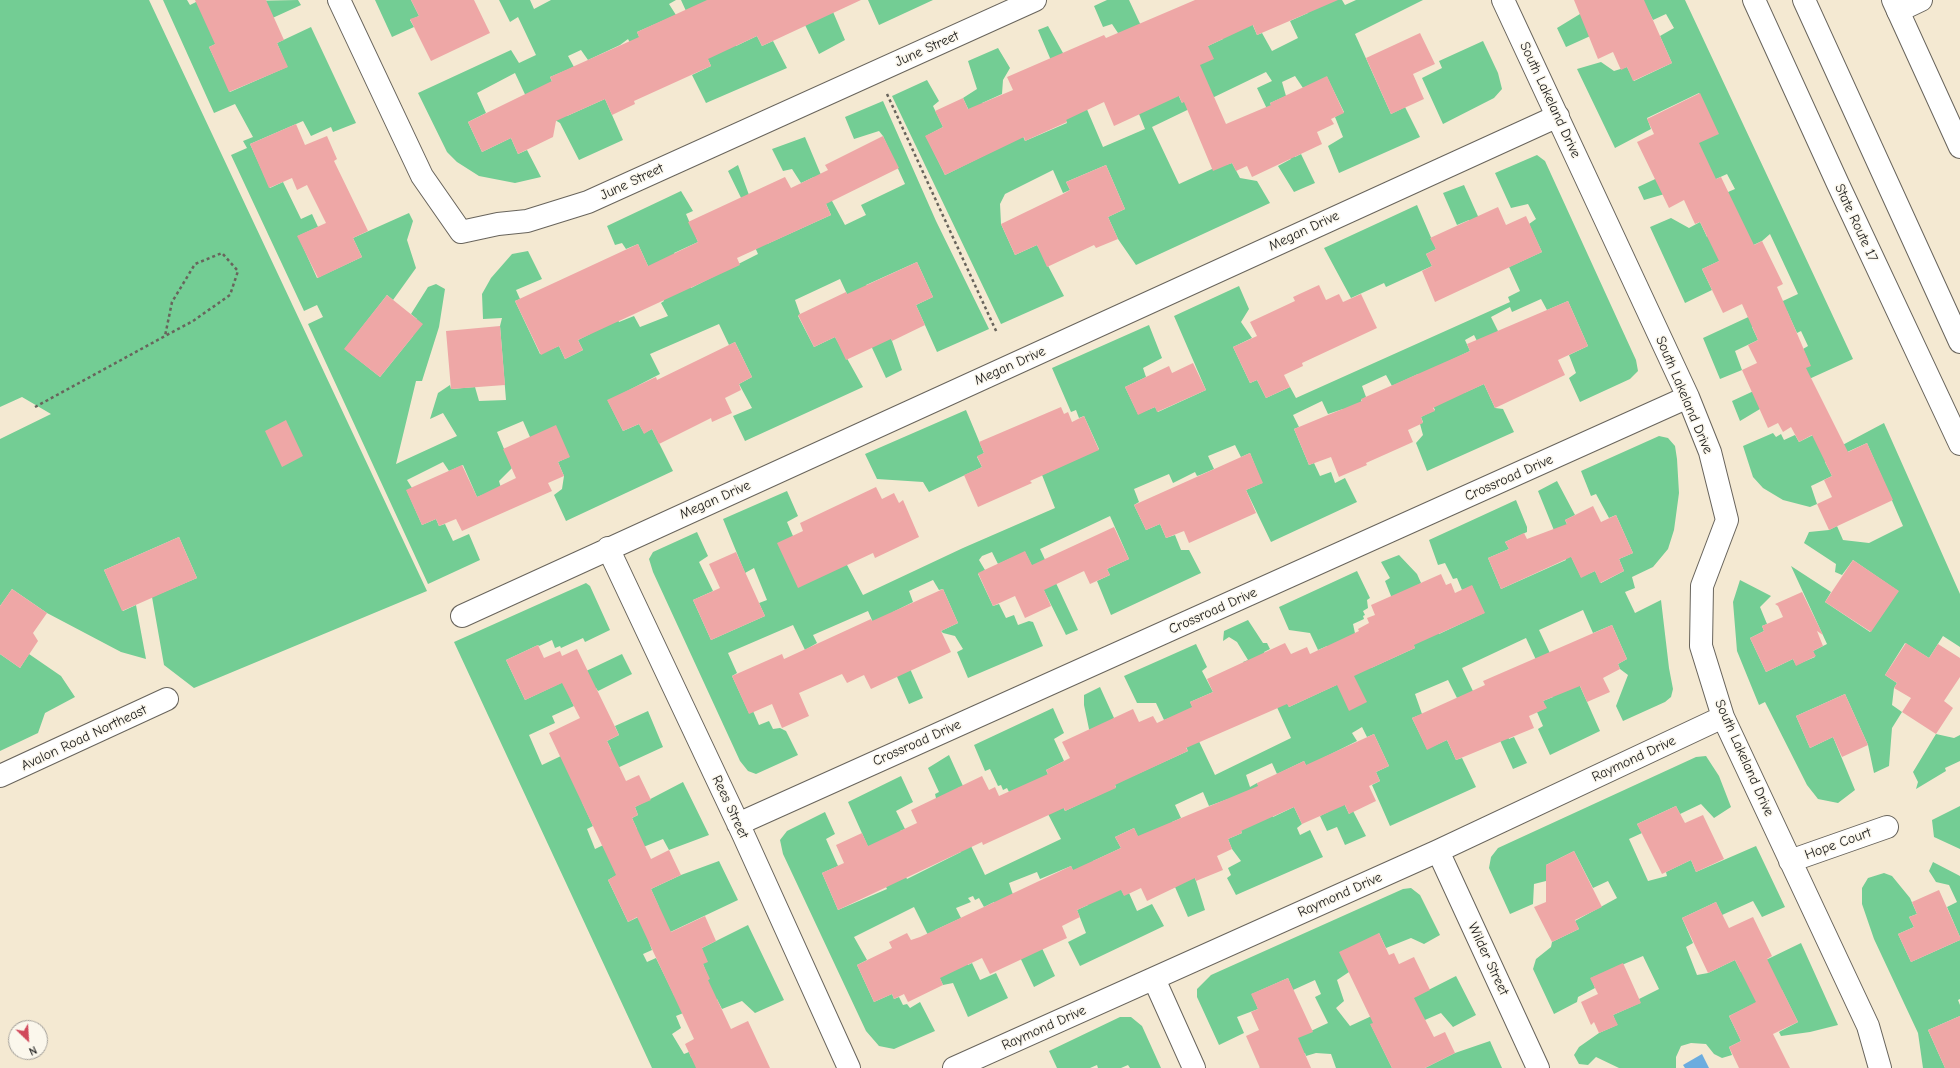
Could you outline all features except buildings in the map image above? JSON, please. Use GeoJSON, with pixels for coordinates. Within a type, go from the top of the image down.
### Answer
{"type":"FeatureCollection","features":[{"type":"Feature","properties":{"kind":"main road","name":"June Street"},"geometry":{"type":"LineString","coordinates":[[339,0],[422,176],[461,232],[498,224],[527,221],[588,202],[1036,0]]}},
{"type":"Feature","properties":{"kind":"main road","name":"South Lakeland Drive"},"geometry":{"type":"LineString","coordinates":[[1503,0],[1688,397],[1710,452],[1727,520],[1702,586],[1701,646],[1723,717],[1868,1026],[1880,1068]]}},
{"type":"Feature","properties":{"kind":"main road","name":"State Route 17"},"geometry":{"type":"LineString","coordinates":[[1754,0],[1838,184],[1960,444]]}},
{"type":"Feature","properties":{"kind":"main road"},"geometry":{"type":"LineString","coordinates":[[1804,0],[1960,342]]}},
{"type":"Feature","properties":{"kind":"main road"},"geometry":{"type":"LineString","coordinates":[[1921,0],[1896,5],[1960,147]]}},
{"type":"Feature","properties":{"kind":"main road","name":"Megan Drive"},"geometry":{"type":"LineString","coordinates":[[462,616],[608,548],[1558,116]]}},
{"type":"Feature","properties":{"kind":"main road","name":"Crossroad Drive"},"geometry":{"type":"LineString","coordinates":[[738,824],[1688,397]]}},
{"type":"Feature","properties":{"kind":"main road","name":"Rees Street"},"geometry":{"type":"LineString","coordinates":[[608,548],[738,824],[848,1068]]}},
{"type":"Feature","properties":{"kind":"main road","name":"Avalon Road Northeast"},"geometry":{"type":"LineString","coordinates":[[0,776],[167,699]]}},
{"type":"Feature","properties":{"kind":"main road","name":"Raymond Drive"},"geometry":{"type":"LineString","coordinates":[[954,1068],[1438,851],[1723,717]]}},
{"type":"Feature","properties":{"kind":"main road","name":"Hope Court"},"geometry":{"type":"LineString","coordinates":[[1790,861],[1886,827]]}},
{"type":"Feature","properties":{"kind":"main road","name":"Wilder Street"},"geometry":{"type":"LineString","coordinates":[[1438,851],[1538,1068]]}},
{"type":"Feature","properties":{"kind":"main road"},"geometry":{"type":"LineString","coordinates":[[1154,979],[1194,1068]]}},
{"type":"Feature","properties":{"kind":"path"},"geometry":{"type":"LineString","coordinates":[[876,72],[997,333]]}},
{"type":"Feature","properties":{"kind":"path"},"geometry":{"type":"LineString","coordinates":[[35,407],[193,321],[230,295],[238,271],[222,253],[195,264],[172,302],[165,336]]}},
{"type":"Feature","properties":{"kind":"green space"},"geometry":{"type":"Polygon","coordinates":[[[0,0],[149,0],[427,591],[194,688],[164,665],[152,597],[197,578],[179,537],[104,570],[123,611],[136,605],[146,659],[121,652],[47,613],[12,589],[0,606],[0,439],[51,414],[22,397],[0,407],[0,0]]]}},
{"type":"Feature","properties":{"kind":"green space"},"geometry":{"type":"Polygon","coordinates":[[[163,0],[187,0],[190,5],[196,2],[298,0],[301,5],[209,47],[230,92],[287,67],[277,43],[311,27],[356,123],[333,132],[331,127],[311,136],[303,121],[250,144],[270,188],[283,182],[301,219],[312,214],[318,227],[298,236],[317,278],[362,257],[353,238],[409,213],[413,221],[407,240],[416,268],[393,300],[387,295],[345,349],[380,377],[413,336],[407,331],[417,319],[411,314],[428,287],[436,284],[445,289],[439,327],[422,381],[416,381],[396,464],[457,436],[443,413],[430,419],[438,393],[450,385],[451,389],[475,387],[479,401],[506,400],[500,326],[502,318],[483,319],[482,294],[491,278],[512,254],[528,251],[542,279],[516,290],[520,299],[515,301],[540,354],[559,346],[565,359],[583,350],[578,340],[590,334],[596,273],[619,322],[634,316],[640,327],[668,316],[661,303],[664,301],[638,244],[626,249],[622,243],[615,245],[607,226],[681,191],[693,211],[686,214],[698,242],[674,253],[691,288],[758,254],[738,209],[744,204],[728,171],[738,165],[767,244],[831,215],[814,177],[801,183],[792,169],[783,171],[772,149],[805,137],[832,201],[845,225],[866,215],[861,205],[905,184],[883,136],[879,131],[854,139],[845,117],[883,101],[936,221],[989,329],[937,352],[916,305],[933,297],[917,262],[866,285],[892,341],[902,370],[886,378],[840,279],[795,300],[800,314],[798,316],[814,347],[835,337],[863,387],[745,441],[733,416],[752,408],[739,384],[752,377],[735,342],[729,345],[719,324],[650,354],[660,374],[608,401],[623,431],[639,424],[644,433],[652,429],[673,471],[566,521],[554,495],[562,489],[564,476],[558,462],[569,457],[530,437],[523,421],[497,432],[512,468],[499,481],[501,488],[477,497],[463,465],[449,471],[443,462],[407,480],[412,488],[407,491],[422,525],[436,519],[439,526],[445,524],[453,541],[469,534],[480,560],[428,584],[308,324],[323,317],[317,305],[304,311],[231,155],[247,148],[243,141],[253,137],[235,104],[214,113],[163,0]]]}},
{"type":"Feature","properties":{"kind":"green space"},"geometry":{"type":"Polygon","coordinates":[[[375,0],[411,0],[419,16],[410,20],[414,27],[392,37],[375,0]]]}},
{"type":"Feature","properties":{"kind":"green space"},"geometry":{"type":"Polygon","coordinates":[[[499,0],[530,0],[534,9],[551,0],[676,0],[669,4],[676,15],[637,32],[652,67],[644,69],[628,39],[620,45],[588,60],[581,50],[568,56],[574,67],[550,77],[567,116],[605,99],[623,140],[579,160],[560,123],[530,105],[515,73],[477,93],[486,113],[468,122],[482,152],[511,138],[518,154],[527,150],[541,177],[515,183],[479,176],[457,162],[447,152],[418,93],[511,50],[519,63],[536,55],[518,17],[510,22],[499,0]]]}},
{"type":"Feature","properties":{"kind":"green space"},"geometry":{"type":"Polygon","coordinates":[[[681,0],[714,0],[736,46],[757,36],[762,46],[773,41],[787,68],[706,103],[692,75],[711,66],[681,0]]]}},
{"type":"Feature","properties":{"kind":"green space"},"geometry":{"type":"Polygon","coordinates":[[[793,0],[828,0],[845,40],[819,54],[793,0]]]}},
{"type":"Feature","properties":{"kind":"green space"},"geometry":{"type":"Polygon","coordinates":[[[868,0],[933,0],[879,25],[868,0]]]}},
{"type":"Feature","properties":{"kind":"green space"},"geometry":{"type":"Polygon","coordinates":[[[1107,0],[1129,0],[1151,47],[1156,45],[1182,103],[1208,46],[1223,39],[1205,0],[1242,0],[1257,35],[1262,33],[1272,51],[1298,38],[1290,21],[1308,13],[1302,0],[1342,0],[1345,5],[1356,0],[1423,0],[1355,34],[1391,114],[1405,107],[1420,137],[1339,173],[1328,146],[1343,137],[1335,117],[1344,112],[1327,77],[1303,88],[1295,76],[1282,82],[1286,96],[1270,103],[1295,157],[1301,154],[1315,183],[1294,192],[1278,166],[1291,159],[1257,88],[1272,81],[1266,72],[1152,127],[1179,184],[1212,169],[1232,163],[1240,178],[1257,181],[1270,203],[1136,265],[1118,239],[1108,217],[1125,209],[1106,165],[1066,182],[1070,190],[1063,193],[1053,170],[1005,194],[1000,204],[1001,224],[1015,255],[1037,245],[1064,296],[1001,324],[892,96],[927,80],[939,101],[933,106],[943,127],[926,136],[945,175],[989,153],[963,98],[977,89],[968,61],[998,48],[1010,68],[1003,80],[1002,94],[982,103],[1020,129],[1025,141],[1067,123],[1050,58],[1038,30],[1048,26],[1063,53],[1103,147],[1145,129],[1139,114],[1118,33],[1112,24],[1103,27],[1094,6],[1107,0]]]}},
{"type":"Feature","properties":{"kind":"green space"},"geometry":{"type":"Polygon","coordinates":[[[1621,0],[1685,0],[1853,359],[1763,400],[1765,406],[1740,421],[1732,401],[1810,365],[1803,349],[1808,346],[1801,331],[1797,333],[1787,311],[1752,327],[1758,340],[1735,351],[1742,370],[1720,379],[1703,338],[1798,294],[1770,234],[1762,241],[1702,269],[1712,290],[1685,303],[1650,227],[1671,218],[1689,228],[1700,222],[1707,237],[1728,192],[1735,189],[1727,174],[1716,179],[1644,200],[1638,187],[1694,161],[1699,93],[1647,118],[1651,129],[1615,148],[1577,69],[1601,62],[1614,71],[1627,67],[1634,81],[1672,63],[1660,36],[1674,28],[1666,14],[1653,20],[1648,10],[1566,47],[1557,28],[1580,14],[1621,0]]]}},
{"type":"Feature","properties":{"kind":"green space"},"geometry":{"type":"Polygon","coordinates":[[[1483,41],[1498,73],[1502,89],[1494,98],[1443,124],[1422,78],[1442,68],[1439,61],[1483,41]]]}},
{"type":"Feature","properties":{"kind":"green space"},"geometry":{"type":"Polygon","coordinates":[[[1537,155],[1545,161],[1636,360],[1638,371],[1630,379],[1580,402],[1569,378],[1576,373],[1569,355],[1588,346],[1568,301],[1547,310],[1541,299],[1512,312],[1510,307],[1491,317],[1501,337],[1480,347],[1474,335],[1465,340],[1470,351],[1449,361],[1464,393],[1484,384],[1495,408],[1503,409],[1514,432],[1427,471],[1416,443],[1423,435],[1420,424],[1423,422],[1421,417],[1435,410],[1418,374],[1392,386],[1386,375],[1362,386],[1366,397],[1361,400],[1366,410],[1347,418],[1343,409],[1328,414],[1322,401],[1293,415],[1299,427],[1294,429],[1309,465],[1314,463],[1320,476],[1331,472],[1335,483],[1345,478],[1357,502],[1271,542],[1246,490],[1262,483],[1250,453],[1241,457],[1235,445],[1208,456],[1214,469],[1197,476],[1195,472],[1173,483],[1169,474],[1134,489],[1139,502],[1134,505],[1146,530],[1160,524],[1166,538],[1175,535],[1181,550],[1189,550],[1201,573],[1111,615],[1097,581],[1110,575],[1107,569],[1129,559],[1110,516],[1040,549],[1078,630],[1066,635],[1025,552],[998,564],[992,552],[982,556],[979,560],[985,570],[978,574],[993,606],[999,604],[1006,618],[1014,615],[1018,625],[1029,621],[1033,622],[1043,646],[968,678],[957,652],[963,649],[955,636],[943,633],[941,631],[958,623],[943,589],[939,590],[933,580],[909,591],[913,602],[893,612],[911,671],[923,698],[909,704],[868,611],[813,635],[817,643],[805,650],[793,625],[728,653],[737,673],[732,676],[749,713],[753,711],[759,725],[769,721],[773,729],[780,728],[786,731],[798,755],[756,774],[748,771],[740,761],[653,572],[649,559],[653,552],[697,532],[708,556],[699,562],[713,591],[693,600],[711,640],[765,616],[759,603],[767,600],[754,568],[745,573],[723,519],[787,491],[798,516],[787,522],[793,536],[847,565],[863,595],[963,548],[1055,508],[1042,475],[1099,449],[1084,416],[1079,418],[1076,410],[1071,412],[1052,368],[1149,325],[1162,358],[1143,368],[1146,377],[1125,387],[1138,414],[1155,407],[1158,412],[1206,390],[1174,316],[1239,286],[1249,309],[1241,322],[1252,338],[1233,347],[1250,383],[1257,380],[1266,398],[1290,387],[1296,398],[1510,302],[1508,297],[1520,291],[1509,267],[1542,252],[1529,224],[1536,219],[1528,204],[1511,208],[1495,173],[1537,155]]]}},
{"type":"Feature","properties":{"kind":"green space"},"geometry":{"type":"Polygon","coordinates":[[[1464,185],[1481,223],[1474,226],[1469,220],[1457,225],[1443,193],[1464,185]]]}},
{"type":"Feature","properties":{"kind":"green space"},"geometry":{"type":"Polygon","coordinates":[[[1417,205],[1436,249],[1426,254],[1432,266],[1386,287],[1384,283],[1351,298],[1324,248],[1417,205]]]}},
{"type":"Feature","properties":{"kind":"green space"},"geometry":{"type":"Polygon","coordinates":[[[966,410],[984,453],[977,457],[982,467],[929,492],[923,482],[877,479],[865,454],[966,410]]]}},
{"type":"Feature","properties":{"kind":"green space"},"geometry":{"type":"Polygon","coordinates":[[[1884,423],[1960,594],[1960,647],[1943,636],[1929,658],[1905,643],[1885,675],[1897,683],[1894,688],[1892,705],[1902,712],[1892,728],[1889,766],[1874,773],[1868,745],[1845,694],[1796,716],[1810,748],[1833,737],[1855,790],[1838,803],[1818,799],[1807,785],[1765,702],[1759,705],[1737,651],[1733,602],[1740,580],[1771,596],[1760,607],[1767,624],[1762,626],[1764,631],[1750,638],[1766,672],[1793,659],[1796,665],[1815,657],[1813,651],[1827,644],[1791,566],[1831,592],[1825,602],[1870,632],[1898,591],[1853,560],[1842,575],[1835,572],[1836,564],[1804,543],[1809,532],[1829,530],[1837,526],[1843,540],[1869,543],[1903,526],[1867,443],[1825,462],[1832,476],[1811,486],[1817,504],[1810,507],[1783,500],[1763,488],[1753,477],[1743,446],[1773,433],[1776,437],[1781,434],[1784,440],[1795,435],[1799,442],[1823,430],[1835,449],[1884,423]]]}},
{"type":"Feature","properties":{"kind":"green space"},"geometry":{"type":"Polygon","coordinates":[[[1659,436],[1668,438],[1675,446],[1679,493],[1674,530],[1668,549],[1653,567],[1632,577],[1635,588],[1625,592],[1635,613],[1661,600],[1673,689],[1671,697],[1665,702],[1623,721],[1616,706],[1628,675],[1620,669],[1618,664],[1627,659],[1612,625],[1593,633],[1583,610],[1539,630],[1566,687],[1579,684],[1600,731],[1550,755],[1538,729],[1543,726],[1537,712],[1546,708],[1543,701],[1553,697],[1526,638],[1462,668],[1491,729],[1502,724],[1509,739],[1514,737],[1527,763],[1513,769],[1497,734],[1483,740],[1463,696],[1457,698],[1448,680],[1415,694],[1422,714],[1412,718],[1427,749],[1447,740],[1456,760],[1462,758],[1476,787],[1390,826],[1372,785],[1380,781],[1376,772],[1389,766],[1374,734],[1367,737],[1362,727],[1352,733],[1357,741],[1323,758],[1349,814],[1353,811],[1366,836],[1345,845],[1337,827],[1327,831],[1320,816],[1328,812],[1304,761],[1277,774],[1272,763],[1246,775],[1250,787],[1257,783],[1273,817],[1294,807],[1302,824],[1297,828],[1300,835],[1310,830],[1323,857],[1236,895],[1227,878],[1231,875],[1228,868],[1241,861],[1232,849],[1228,839],[1242,833],[1228,799],[1209,806],[1203,792],[1175,805],[1181,818],[1172,822],[1196,881],[1205,910],[1188,917],[1175,887],[1171,889],[1146,834],[1138,837],[1134,828],[1115,837],[1121,848],[1093,861],[1107,893],[1120,887],[1124,895],[1129,893],[1137,911],[1152,904],[1164,926],[1080,966],[1068,942],[1086,933],[1077,910],[1088,905],[1071,866],[1040,879],[1037,872],[1009,883],[1029,931],[1033,929],[1055,976],[1034,987],[994,902],[984,907],[979,898],[975,900],[973,896],[968,898],[971,902],[956,908],[961,918],[935,930],[951,963],[964,957],[968,965],[972,963],[980,980],[996,973],[1008,998],[968,1017],[953,983],[943,985],[923,942],[930,939],[914,907],[854,937],[867,960],[857,965],[874,1002],[892,994],[894,999],[899,997],[903,1005],[907,1004],[910,1008],[920,1002],[935,1031],[894,1049],[879,1046],[866,1031],[783,854],[780,840],[787,831],[825,812],[835,834],[826,839],[838,866],[822,873],[838,910],[887,889],[848,802],[901,776],[913,802],[896,811],[905,829],[900,831],[903,836],[889,843],[907,879],[961,852],[936,798],[935,794],[939,792],[928,768],[949,755],[963,786],[958,788],[967,808],[956,815],[985,875],[1061,839],[1034,787],[1017,793],[1016,789],[1009,792],[1007,788],[1003,790],[1001,785],[998,786],[990,769],[985,771],[974,745],[1053,708],[1064,733],[1054,739],[1064,761],[1046,770],[1065,811],[1116,787],[1089,729],[1084,705],[1084,695],[1100,687],[1114,718],[1108,722],[1133,776],[1188,751],[1172,717],[1164,720],[1156,703],[1137,703],[1124,676],[1196,644],[1207,667],[1202,671],[1213,692],[1190,702],[1194,710],[1186,714],[1215,775],[1291,738],[1260,670],[1249,674],[1243,662],[1248,660],[1237,642],[1229,637],[1223,641],[1224,631],[1248,620],[1263,643],[1267,643],[1270,649],[1264,652],[1289,707],[1343,682],[1327,646],[1318,650],[1310,633],[1289,630],[1279,607],[1357,571],[1370,598],[1367,600],[1368,608],[1363,611],[1365,615],[1363,616],[1364,619],[1353,624],[1356,638],[1371,668],[1415,648],[1385,581],[1390,578],[1381,562],[1399,555],[1417,574],[1421,583],[1417,586],[1439,634],[1484,613],[1472,586],[1462,590],[1457,578],[1453,579],[1445,563],[1438,565],[1429,540],[1516,500],[1527,527],[1527,532],[1505,542],[1509,549],[1488,558],[1501,589],[1566,560],[1538,491],[1557,481],[1575,515],[1565,520],[1577,546],[1568,550],[1581,577],[1595,571],[1601,583],[1624,571],[1619,559],[1633,553],[1616,515],[1609,518],[1596,494],[1591,496],[1581,471],[1659,436]]]}},
{"type":"Feature","properties":{"kind":"green space"},"geometry":{"type":"Polygon","coordinates":[[[586,583],[590,586],[610,630],[585,642],[583,638],[561,648],[560,646],[555,648],[552,640],[506,660],[525,700],[622,654],[632,674],[598,691],[596,688],[571,700],[574,706],[552,716],[555,723],[529,735],[542,765],[561,756],[599,755],[611,749],[607,741],[619,735],[615,726],[648,711],[663,747],[589,781],[597,795],[582,802],[593,826],[587,829],[595,849],[637,829],[632,818],[638,815],[635,807],[683,782],[709,835],[669,850],[663,839],[614,859],[621,873],[608,880],[628,922],[659,907],[651,889],[681,875],[719,861],[738,900],[649,942],[652,950],[643,954],[647,962],[656,958],[674,995],[709,979],[703,964],[702,948],[748,925],[784,1000],[755,1013],[742,1001],[722,1009],[717,999],[676,1016],[681,1028],[672,1034],[684,1054],[689,1052],[691,1057],[705,1068],[652,1068],[454,642],[586,583]]]}},
{"type":"Feature","properties":{"kind":"green space"},"geometry":{"type":"Polygon","coordinates":[[[0,654],[20,668],[29,654],[61,676],[75,697],[45,713],[38,733],[0,751],[0,654]]]}},
{"type":"Feature","properties":{"kind":"green space"},"geometry":{"type":"Polygon","coordinates":[[[1936,734],[1954,738],[1960,735],[1960,761],[1945,768],[1946,771],[1916,789],[1918,782],[1913,772],[1936,734]]]}},
{"type":"Feature","properties":{"kind":"green space"},"geometry":{"type":"Polygon","coordinates":[[[1706,756],[1719,776],[1731,807],[1714,818],[1701,804],[1680,814],[1676,806],[1637,824],[1642,833],[1629,839],[1648,881],[1667,876],[1666,872],[1691,860],[1696,872],[1756,846],[1785,907],[1762,917],[1753,901],[1722,915],[1716,902],[1682,918],[1693,943],[1686,947],[1697,975],[1708,973],[1735,960],[1741,972],[1801,943],[1838,1025],[1810,1032],[1781,1036],[1779,1032],[1798,1022],[1782,990],[1729,1016],[1741,1041],[1729,1047],[1732,1055],[1722,1058],[1714,1054],[1706,1044],[1691,1043],[1681,1046],[1676,1057],[1676,1068],[1619,1068],[1596,1057],[1588,1065],[1579,1064],[1574,1055],[1579,1047],[1599,1033],[1617,1025],[1613,1015],[1640,1003],[1639,999],[1659,989],[1643,956],[1591,978],[1595,988],[1578,997],[1577,1002],[1554,1014],[1533,969],[1536,959],[1551,947],[1552,942],[1579,929],[1575,921],[1617,898],[1608,881],[1593,888],[1574,851],[1546,865],[1546,881],[1534,884],[1533,904],[1510,914],[1489,868],[1491,857],[1498,848],[1696,757],[1706,756]]]}},
{"type":"Feature","properties":{"kind":"green space"},"geometry":{"type":"Polygon","coordinates":[[[1960,806],[1960,849],[1934,837],[1932,820],[1960,806]]]}},
{"type":"Feature","properties":{"kind":"green space"},"geometry":{"type":"Polygon","coordinates":[[[1933,862],[1960,876],[1960,937],[1947,907],[1957,902],[1949,885],[1936,882],[1929,871],[1933,862]]]}},
{"type":"Feature","properties":{"kind":"green space"},"geometry":{"type":"Polygon","coordinates":[[[1884,873],[1892,876],[1910,898],[1917,914],[1909,917],[1914,927],[1898,934],[1911,962],[1960,940],[1960,999],[1958,1000],[1960,1005],[1960,1016],[1928,1030],[1945,1068],[1923,1068],[1918,1033],[1874,939],[1862,904],[1862,888],[1868,878],[1884,873]]]}},
{"type":"Feature","properties":{"kind":"green space"},"geometry":{"type":"Polygon","coordinates":[[[1411,888],[1420,895],[1440,935],[1424,944],[1411,938],[1386,948],[1379,933],[1349,972],[1337,980],[1344,1001],[1336,1008],[1350,1026],[1376,1014],[1383,1013],[1456,976],[1476,1015],[1453,1027],[1441,1013],[1418,1023],[1371,1025],[1392,1068],[1336,1068],[1331,1054],[1316,1053],[1306,1056],[1305,1053],[1272,1068],[1259,1068],[1267,1064],[1262,1054],[1328,1023],[1315,997],[1321,994],[1315,980],[1293,990],[1288,978],[1252,994],[1258,1009],[1237,1017],[1244,1033],[1219,1045],[1197,997],[1197,989],[1211,975],[1403,889],[1411,888]]]}},
{"type":"Feature","properties":{"kind":"green space"},"geometry":{"type":"Polygon","coordinates":[[[1120,1017],[1131,1017],[1142,1026],[1161,1068],[1130,1068],[1128,1065],[1121,1068],[1098,1068],[1097,1065],[1090,1068],[1057,1068],[1049,1051],[1120,1017]]]}},
{"type":"Feature","properties":{"kind":"green space"},"geometry":{"type":"Polygon","coordinates":[[[1490,1041],[1502,1068],[1425,1068],[1455,1053],[1490,1041]]]}},
{"type":"Feature","properties":{"kind":"water"},"geometry":{"type":"Polygon","coordinates":[[[1702,1054],[1709,1068],[1685,1068],[1683,1065],[1702,1054]]]}}]}
